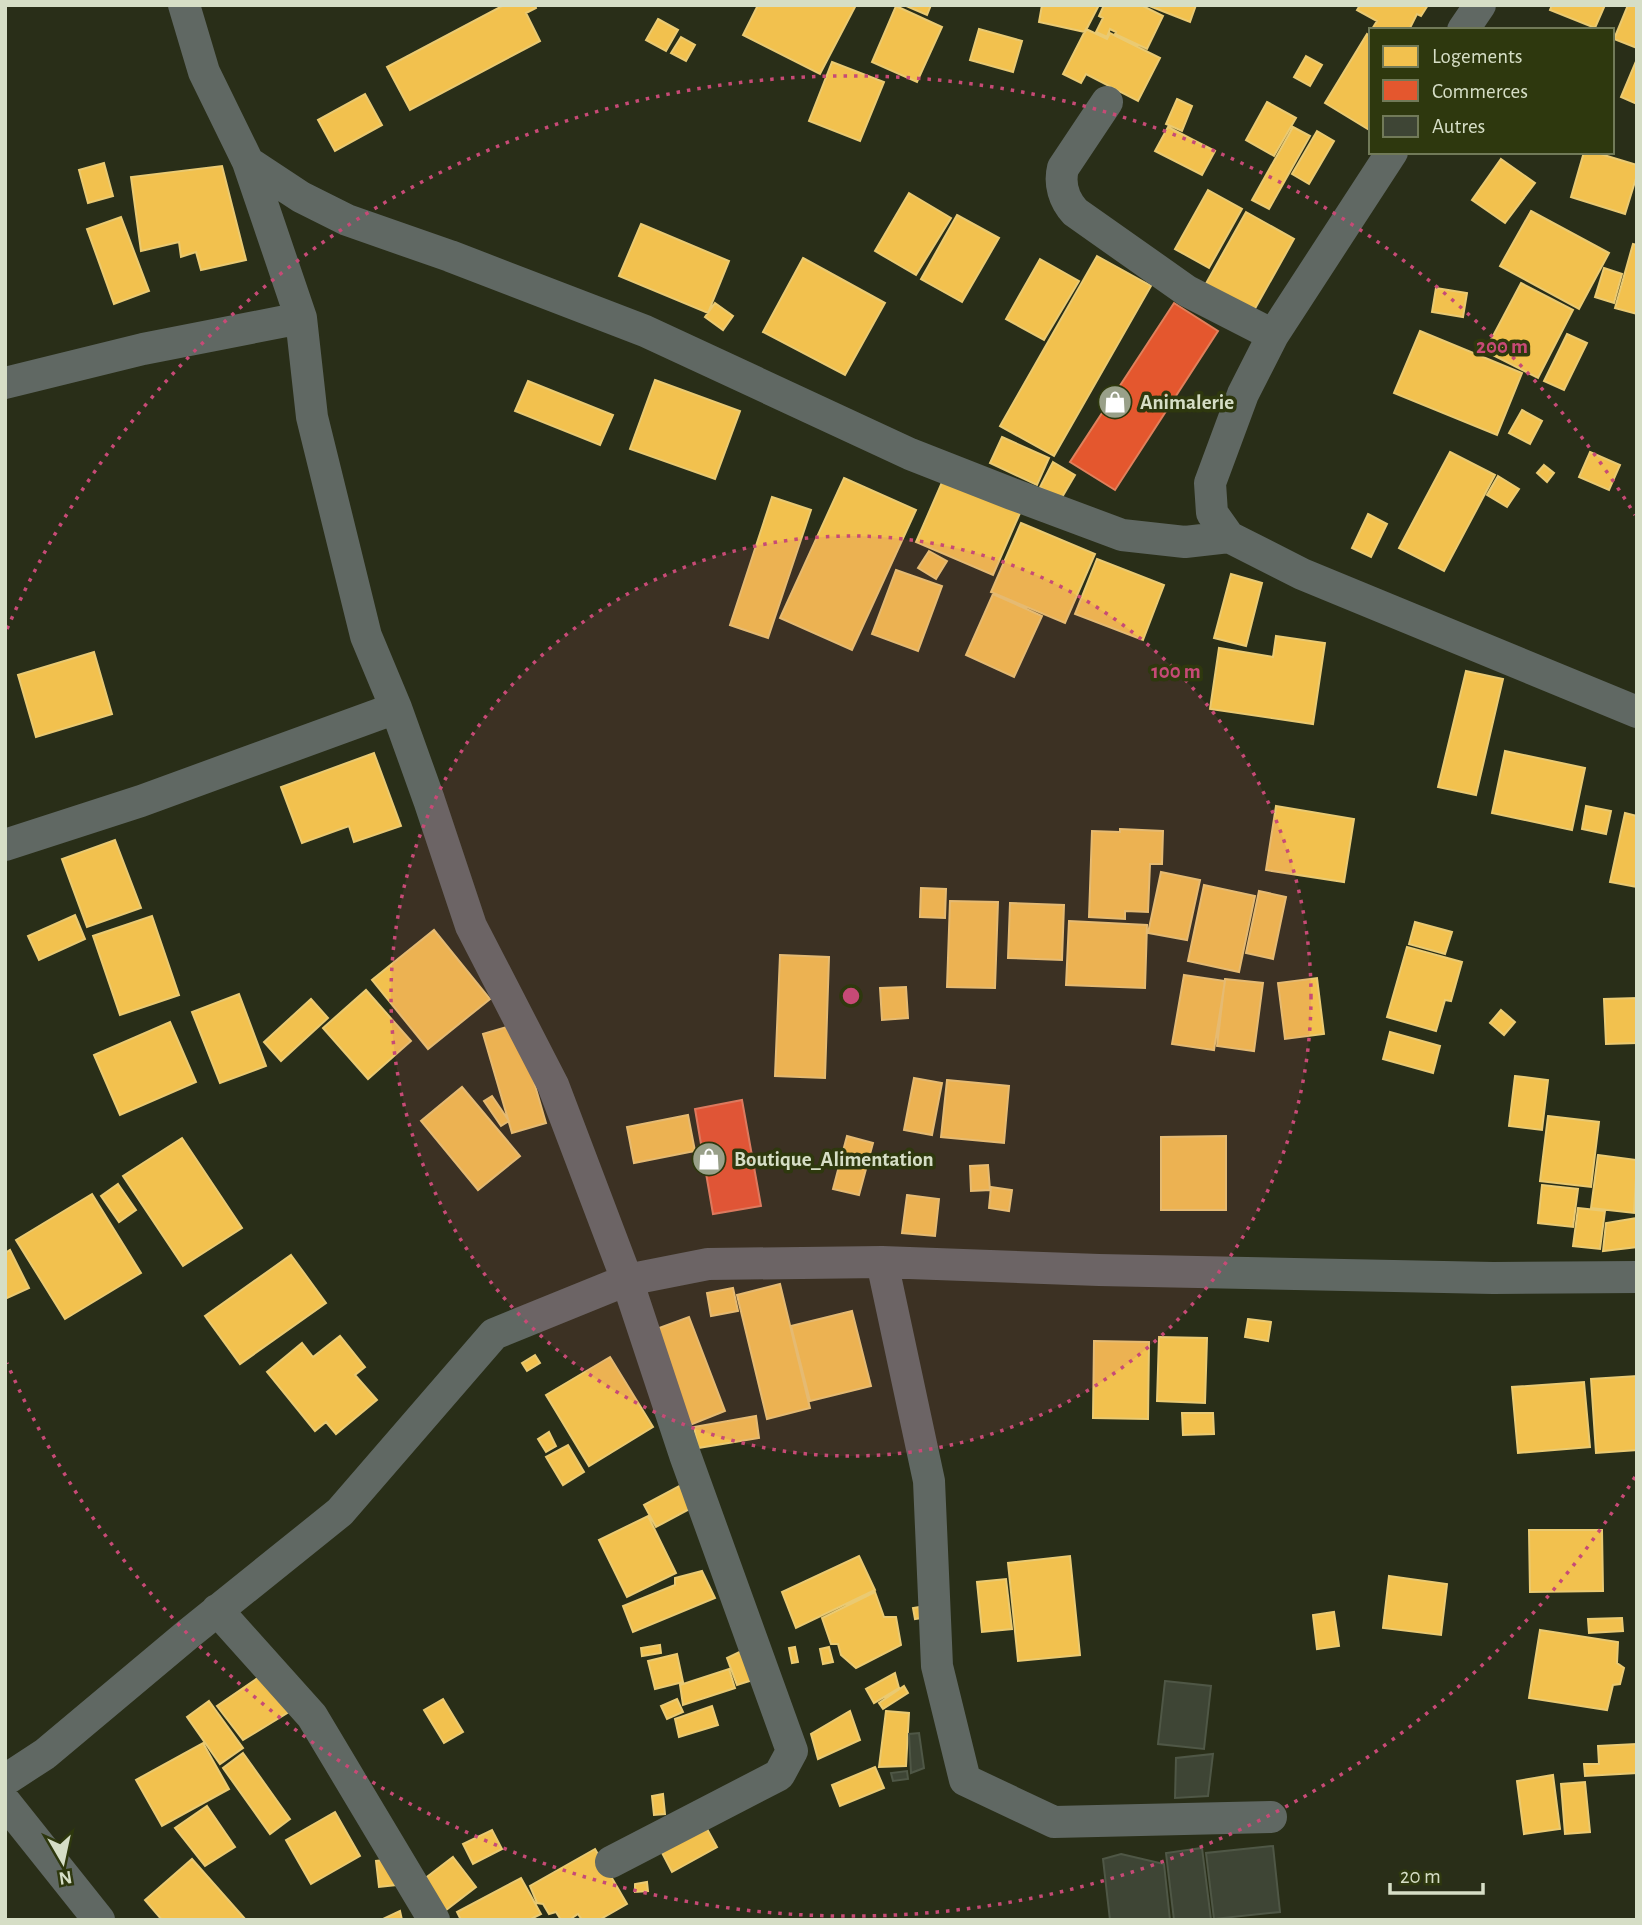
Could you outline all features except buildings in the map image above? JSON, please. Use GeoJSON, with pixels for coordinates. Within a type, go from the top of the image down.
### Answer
{"type":"FeatureCollection","features":[{"type":"Feature","properties":{"kind":"street"},"geometry":{"type":"LineString","coordinates":[[184,5],[204,72],[248,162],[301,318],[312,417],[366,636],[396,708],[471,926],[552,1085],[627,1280],[685,1455],[792,1751],[779,1775],[611,1862]]}},
{"type":"Feature","properties":{"kind":"street"},"geometry":{"type":"LineString","coordinates":[[1464,28],[1480,5]]}},
{"type":"Feature","properties":{"kind":"street"},"geometry":{"type":"LineString","coordinates":[[1107,102],[1063,168],[1060,179],[1067,203],[1139,260],[1187,291],[1273,335]]}},
{"type":"Feature","properties":{"kind":"street"},"geometry":{"type":"LineString","coordinates":[[1391,154],[1273,335],[1243,394],[1210,483],[1212,513],[1229,537],[1302,574],[1637,712]]}},
{"type":"Feature","properties":{"kind":"street"},"geometry":{"type":"LineString","coordinates":[[248,162],[301,197],[347,220],[450,256],[645,331],[910,454],[1038,504],[1122,535],[1185,542],[1229,537]]}},
{"type":"Feature","properties":{"kind":"street"},"geometry":{"type":"LineString","coordinates":[[5,383],[143,349],[301,318]]}},
{"type":"Feature","properties":{"kind":"street"},"geometry":{"type":"LineString","coordinates":[[5,845],[141,800],[396,708]]}},
{"type":"Feature","properties":{"kind":"street"},"geometry":{"type":"LineString","coordinates":[[882,1262],[929,1481],[937,1666],[965,1780],[1054,1822],[1270,1816]]}},
{"type":"Feature","properties":{"kind":"street"},"geometry":{"type":"LineString","coordinates":[[5,1780],[45,1754],[340,1512],[494,1334],[627,1280],[708,1264],[882,1262],[1099,1270],[1637,1277]]}},
{"type":"Feature","properties":{"kind":"street"},"geometry":{"type":"LineString","coordinates":[[217,1611],[312,1716],[434,1920]]}},
{"type":"Feature","properties":{"kind":"street"},"geometry":{"type":"LineString","coordinates":[[5,1802],[99,1920]]}},
{"type":"Feature","properties":{"kind":"place","name":"Animalerie"},"geometry":{"type":"Point","coordinates":[1115,402]}},
{"type":"Feature","properties":{"kind":"place","name":"Boutique_Alimentation"},"geometry":{"type":"Point","coordinates":[709,1159]}}]}
